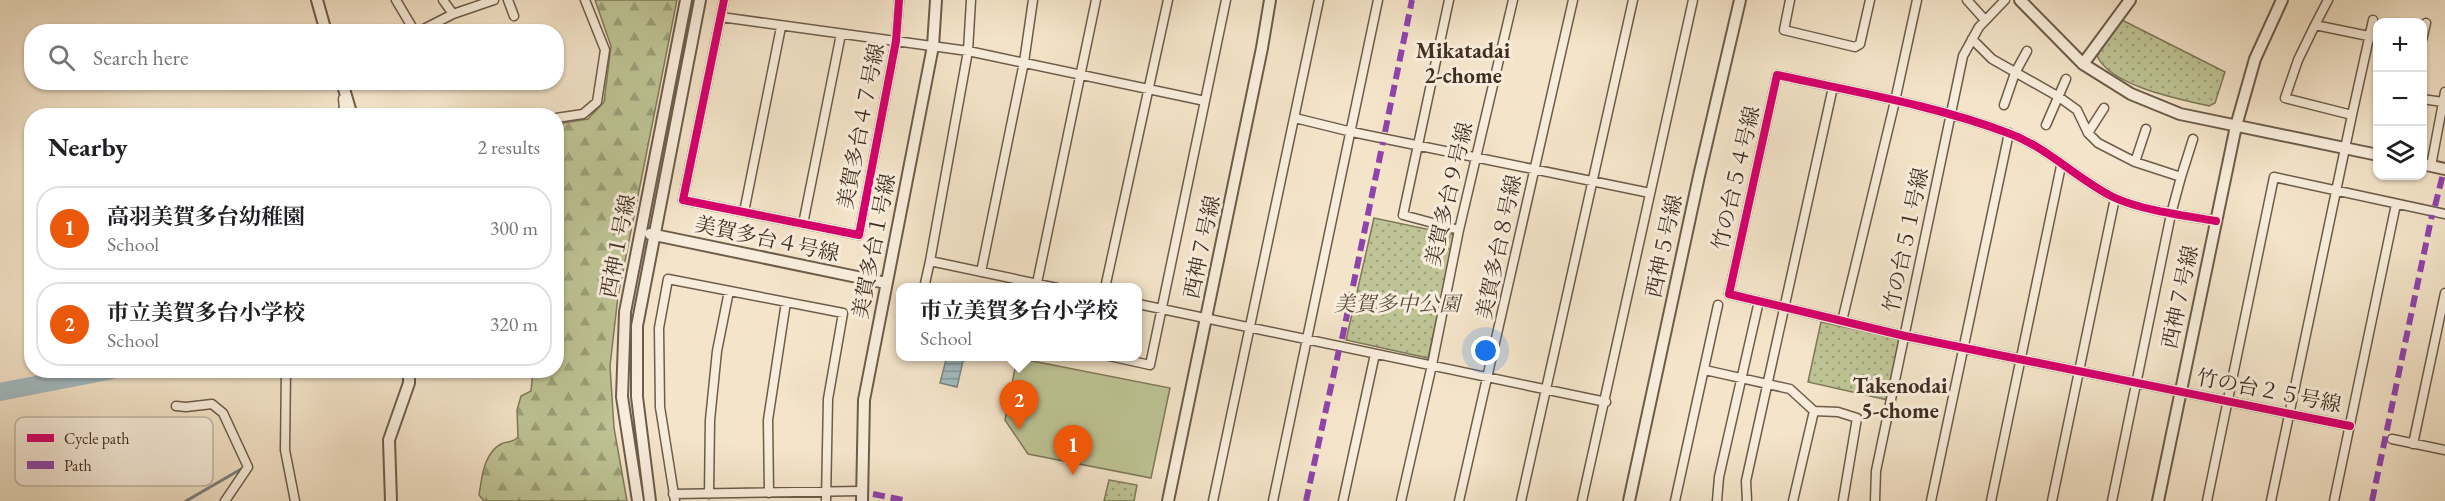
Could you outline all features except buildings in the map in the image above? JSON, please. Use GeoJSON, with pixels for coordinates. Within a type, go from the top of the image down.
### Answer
{"type":"FeatureCollection","features":[{"type":"Feature","properties":{"kind":"street"},"geometry":{"type":"LineString","coordinates":[[317,0],[324,24]]}},
{"type":"Feature","properties":{"kind":"street"},"geometry":{"type":"LineString","coordinates":[[396,0],[412,24]]}},
{"type":"Feature","properties":{"kind":"street"},"geometry":{"type":"LineString","coordinates":[[443,0],[453,14]]}},
{"type":"Feature","properties":{"kind":"street"},"geometry":{"type":"LineString","coordinates":[[433,24],[453,14],[494,0]]}},
{"type":"Feature","properties":{"kind":"street"},"geometry":{"type":"LineString","coordinates":[[508,0],[514,16]]}},
{"type":"Feature","properties":{"kind":"street"},"geometry":{"type":"LineString","coordinates":[[564,117],[583,114],[597,102],[605,50],[585,0]]}},
{"type":"Feature","properties":{"kind":"street","name":"西神１号線"},"geometry":{"type":"LineString","coordinates":[[638,501],[622,397],[625,312],[686,0]]}},
{"type":"Feature","properties":{"kind":"street","name":"西神１号線"},"geometry":{"type":"LineString","coordinates":[[650,501],[637,397],[635,362],[637,326],[700,0]]}},
{"type":"Feature","properties":{"kind":"street","name":"美賀多台４７号線"},"geometry":{"type":"LineString","coordinates":[[724,0],[683,200],[859,235],[896,41],[899,0]]}},
{"type":"Feature","properties":{"kind":"street","name":"美賀多台１号線"},"geometry":{"type":"LineString","coordinates":[[862,496],[864,400],[933,46],[936,0]]}},
{"type":"Feature","properties":{"kind":"street"},"geometry":{"type":"LineString","coordinates":[[925,283],[968,51],[971,0]]}},
{"type":"Feature","properties":{"kind":"street"},"geometry":{"type":"LineString","coordinates":[[981,272],[1024,62],[1033,0]]}},
{"type":"Feature","properties":{"kind":"street"},"geometry":{"type":"LineString","coordinates":[[930,261],[1036,283],[1096,0]]}},
{"type":"Feature","properties":{"kind":"street"},"geometry":{"type":"LineString","coordinates":[[1106,283],[1168,0]]}},
{"type":"Feature","properties":{"kind":"street"},"geometry":{"type":"LineString","coordinates":[[1130,361],[1150,365],[1226,0]]}},
{"type":"Feature","properties":{"kind":"street","name":"西神７号線"},"geometry":{"type":"LineString","coordinates":[[1168,501],[1270,0]]}},
{"type":"Feature","properties":{"kind":"street"},"geometry":{"type":"LineString","coordinates":[[1213,501],[1319,0]]}},
{"type":"Feature","properties":{"kind":"street"},"geometry":{"type":"LineString","coordinates":[[1273,501],[1378,0]]}},
{"type":"Feature","properties":{"kind":"street"},"geometry":{"type":"LineString","coordinates":[[1449,0],[1403,215],[1459,230]]}},
{"type":"Feature","properties":{"kind":"street","name":"美賀多台９号線"},"geometry":{"type":"LineString","coordinates":[[1401,501],[1475,157],[1513,0]]}},
{"type":"Feature","properties":{"kind":"street","name":"美賀多台８号線"},"geometry":{"type":"LineString","coordinates":[[1459,501],[1574,0]]}},
{"type":"Feature","properties":{"kind":"street"},"geometry":{"type":"LineString","coordinates":[[1521,501],[1633,0]]}},
{"type":"Feature","properties":{"kind":"street"},"geometry":{"type":"LineString","coordinates":[[1582,501],[1606,402],[1649,193],[1693,0]]}},
{"type":"Feature","properties":{"kind":"street","name":"西神５号線"},"geometry":{"type":"LineString","coordinates":[[1629,501],[1695,193],[1740,0]]}},
{"type":"Feature","properties":{"kind":"street"},"geometry":{"type":"LineString","coordinates":[[1790,0],[1784,30],[1855,47],[1860,44],[1870,0]]}},
{"type":"Feature","properties":{"kind":"street"},"geometry":{"type":"LineString","coordinates":[[1842,321],[1917,0]]}},
{"type":"Feature","properties":{"kind":"street"},"geometry":{"type":"LineString","coordinates":[[1967,0],[1985,20]]}},
{"type":"Feature","properties":{"kind":"street","name":"竹の台５１号線"},"geometry":{"type":"LineString","coordinates":[[1875,501],[1876,471],[1963,56],[1985,20],[2005,0]]}},
{"type":"Feature","properties":{"kind":"street"},"geometry":{"type":"LineString","coordinates":[[2020,0],[2083,64],[2131,94],[2180,114],[2373,154]]}},
{"type":"Feature","properties":{"kind":"street"},"geometry":{"type":"LineString","coordinates":[[2083,64],[2130,0]]}},
{"type":"Feature","properties":{"kind":"street","name":"西神７号線"},"geometry":{"type":"LineString","coordinates":[[2158,501],[2236,126],[2255,59],[2282,0]]}},
{"type":"Feature","properties":{"kind":"street"},"geometry":{"type":"LineString","coordinates":[[2328,0],[2298,60],[2285,98],[2352,115]]}},
{"type":"Feature","properties":{"kind":"street"},"geometry":{"type":"LineString","coordinates":[[722,18],[968,51],[1205,101]]}},
{"type":"Feature","properties":{"kind":"street"},"geometry":{"type":"LineString","coordinates":[[2271,501],[2352,115],[2373,37],[2315,25]]}},
{"type":"Feature","properties":{"kind":"street"},"geometry":{"type":"LineString","coordinates":[[744,212],[781,27]]}},
{"type":"Feature","properties":{"kind":"street"},"geometry":{"type":"LineString","coordinates":[[803,224],[841,34]]}},
{"type":"Feature","properties":{"kind":"street"},"geometry":{"type":"LineString","coordinates":[[1972,39],[1992,59],[2059,97],[2077,110],[2088,133],[2098,143],[2135,162],[2181,177]]}},
{"type":"Feature","properties":{"kind":"street"},"geometry":{"type":"LineString","coordinates":[[2004,105],[2015,73],[2027,51]]}},
{"type":"Feature","properties":{"kind":"street","name":"竹の台５４号線"},"geometry":{"type":"LineString","coordinates":[[2181,392],[1905,336],[1729,294],[1777,75],[1951,115],[2009,133],[2034,145],[2061,165],[2115,198],[2171,214],[2216,221]]}},
{"type":"Feature","properties":{"kind":"street"},"geometry":{"type":"LineString","coordinates":[[2046,125],[2066,79]]}},
{"type":"Feature","properties":{"kind":"street"},"geometry":{"type":"LineString","coordinates":[[1747,501],[1746,481],[1833,87]]}},
{"type":"Feature","properties":{"kind":"street"},"geometry":{"type":"LineString","coordinates":[[343,90],[344,108]]}},
{"type":"Feature","properties":{"kind":"street"},"geometry":{"type":"LineString","coordinates":[[344,90],[350,108]]}},
{"type":"Feature","properties":{"kind":"street"},"geometry":{"type":"LineString","coordinates":[[2445,92],[2427,165],[2445,169]]}},
{"type":"Feature","properties":{"kind":"street"},"geometry":{"type":"LineString","coordinates":[[2427,100],[2443,102]]}},
{"type":"Feature","properties":{"kind":"street"},"geometry":{"type":"LineString","coordinates":[[2088,133],[2104,108]]}},
{"type":"Feature","properties":{"kind":"street"},"geometry":{"type":"LineString","coordinates":[[1295,118],[1352,132],[1649,193]]}},
{"type":"Feature","properties":{"kind":"street"},"geometry":{"type":"LineString","coordinates":[[2135,162],[2146,129]]}},
{"type":"Feature","properties":{"kind":"street"},"geometry":{"type":"LineString","coordinates":[[1931,501],[2009,133]]}},
{"type":"Feature","properties":{"kind":"street"},"geometry":{"type":"LineString","coordinates":[[2112,501],[2171,214],[2193,139]]}},
{"type":"Feature","properties":{"kind":"street"},"geometry":{"type":"LineString","coordinates":[[1991,501],[2061,165]]}},
{"type":"Feature","properties":{"kind":"street"},"geometry":{"type":"LineString","coordinates":[[2207,501],[2274,177],[2445,214]]}},
{"type":"Feature","properties":{"kind":"street"},"geometry":{"type":"LineString","coordinates":[[2052,501],[2115,198]]}},
{"type":"Feature","properties":{"kind":"street"},"geometry":{"type":"LineString","coordinates":[[2334,501],[2396,204]]}},
{"type":"Feature","properties":{"kind":"street","name":"美賀多台４号線"},"geometry":{"type":"LineString","coordinates":[[641,232],[886,283]]}},
{"type":"Feature","properties":{"kind":"street"},"geometry":{"type":"LineString","coordinates":[[826,496],[828,399],[843,313],[668,279],[659,328],[660,407],[674,498],[709,494],[769,493],[826,496],[862,496]]}},
{"type":"Feature","properties":{"kind":"street"},"geometry":{"type":"LineString","coordinates":[[709,494],[710,420],[717,351],[729,291]]}},
{"type":"Feature","properties":{"kind":"street"},"geometry":{"type":"LineString","coordinates":[[2413,444],[2445,293]]}},
{"type":"Feature","properties":{"kind":"street"},"geometry":{"type":"LineString","coordinates":[[1717,501],[1719,477],[1759,301]]}},
{"type":"Feature","properties":{"kind":"street"},"geometry":{"type":"LineString","coordinates":[[769,493],[768,420],[786,302]]}},
{"type":"Feature","properties":{"kind":"street"},"geometry":{"type":"LineString","coordinates":[[1142,305],[1606,402]]}},
{"type":"Feature","properties":{"kind":"street"},"geometry":{"type":"LineString","coordinates":[[1674,501],[1718,305]]}},
{"type":"Feature","properties":{"kind":"street"},"geometry":{"type":"LineString","coordinates":[[1343,501],[1375,354]]}},
{"type":"Feature","properties":{"kind":"street"},"geometry":{"type":"LineString","coordinates":[[1705,370],[1790,389],[1814,411],[1839,412],[1857,418],[1844,501]]}},
{"type":"Feature","properties":{"kind":"street"},"geometry":{"type":"LineString","coordinates":[[286,378],[285,450],[295,501]]}},
{"type":"Feature","properties":{"kind":"street"},"geometry":{"type":"LineString","coordinates":[[391,501],[389,440],[409,378]]}},
{"type":"Feature","properties":{"kind":"street","name":"竹の台２５号線"},"geometry":{"type":"LineString","coordinates":[[2181,392],[2350,426]]}},
{"type":"Feature","properties":{"kind":"street"},"geometry":{"type":"LineString","coordinates":[[176,406],[212,404],[223,413],[248,467],[225,501]]}},
{"type":"Feature","properties":{"kind":"street"},"geometry":{"type":"LineString","coordinates":[[1793,501],[1814,411]]}},
{"type":"Feature","properties":{"kind":"street"},"geometry":{"type":"LineString","coordinates":[[2391,440],[2445,450]]}},
{"type":"Feature","properties":{"kind":"green space"},"geometry":{"type":"Polygon","coordinates":[[[595,0],[677,0],[618,296],[610,366],[614,428],[627,501],[484,501],[479,495],[487,460],[495,448],[518,437],[517,410],[521,396],[531,391],[532,378],[564,378],[564,123],[588,119],[604,102],[611,46],[595,0]]]}},
{"type":"Feature","properties":{"kind":"green space"},"geometry":{"type":"Polygon","coordinates":[[[2120,19],[2225,72],[2215,103],[2209,106],[2147,90],[2116,75],[2105,66],[2097,56],[2120,19]]]}},
{"type":"Feature","properties":{"kind":"green space","name":"美賀多中公園"},"geometry":{"type":"Polygon","coordinates":[[[1374,218],[1455,235],[1428,358],[1346,340],[1374,218]]]}},
{"type":"Feature","properties":{"kind":"green space"},"geometry":{"type":"Polygon","coordinates":[[[1821,322],[1897,338],[1900,342],[1888,400],[1808,382],[1821,322]]]}},
{"type":"Feature","properties":{"kind":"green space"},"geometry":{"type":"Polygon","coordinates":[[[1016,361],[1032,361],[1170,388],[1151,478],[1028,454],[1005,420],[1016,361]]]}},
{"type":"Feature","properties":{"kind":"green space"},"geometry":{"type":"Polygon","coordinates":[[[1109,480],[1137,485],[1134,501],[1104,501],[1109,480]]]}},
{"type":"Feature","properties":{"kind":"water"},"geometry":{"type":"Polygon","coordinates":[[[946,361],[963,361],[957,387],[940,383],[946,361]]]}},
{"type":"Feature","properties":{"kind":"waterway"},"geometry":{"type":"LineString","coordinates":[[0,392],[72,378]]}},
{"type":"Feature","properties":{"kind":"waterway"},"geometry":{"type":"LineString","coordinates":[[213,485],[243,468]]}},
{"type":"Feature","properties":{"kind":"waterway"},"geometry":{"type":"LineString","coordinates":[[186,501],[212,486]]}},
{"type":"Feature","properties":{"kind":"marked path"},"geometry":{"type":"LineString","coordinates":[[1385,132],[1412,0]]}},
{"type":"Feature","properties":{"kind":"marked path"},"geometry":{"type":"LineString","coordinates":[[1342,339],[1383,142]]}},
{"type":"Feature","properties":{"kind":"marked path"},"geometry":{"type":"LineString","coordinates":[[2435,206],[2443,174]]}},
{"type":"Feature","properties":{"kind":"marked path"},"geometry":{"type":"LineString","coordinates":[[2372,501],[2432,215]]}},
{"type":"Feature","properties":{"kind":"marked path"},"geometry":{"type":"LineString","coordinates":[[1306,501],[1339,350]]}},
{"type":"Feature","properties":{"kind":"marked path"},"geometry":{"type":"LineString","coordinates":[[873,494],[908,501]]}},
{"type":"Feature","properties":{"kind":"cycle path"},"geometry":{"type":"LineString","coordinates":[[724,0],[683,200],[859,235],[896,41],[899,0]]}},
{"type":"Feature","properties":{"kind":"cycle path"},"geometry":{"type":"LineString","coordinates":[[2216,221],[2163,212],[2124,202],[2100,190],[2036,146],[1980,123],[1894,100],[1777,75],[1729,294],[1905,336],[2350,426]]}},
{"type":"Feature","properties":{"kind":"place","name":"市立美賀多台小学校"},"geometry":{"type":"Point","coordinates":[1019,430]}},
{"type":"Feature","properties":{"kind":"place","name":"高羽美賀多台幼稚園"},"geometry":{"type":"Point","coordinates":[1073,475]}},
{"type":"Feature","properties":{"kind":"district","name":"Mikatadai 2-chome"},"geometry":{"type":"Point","coordinates":[1463,62]}},
{"type":"Feature","properties":{"kind":"district","name":"Takenodai 5-chome"},"geometry":{"type":"Point","coordinates":[1900,398]}}]}
